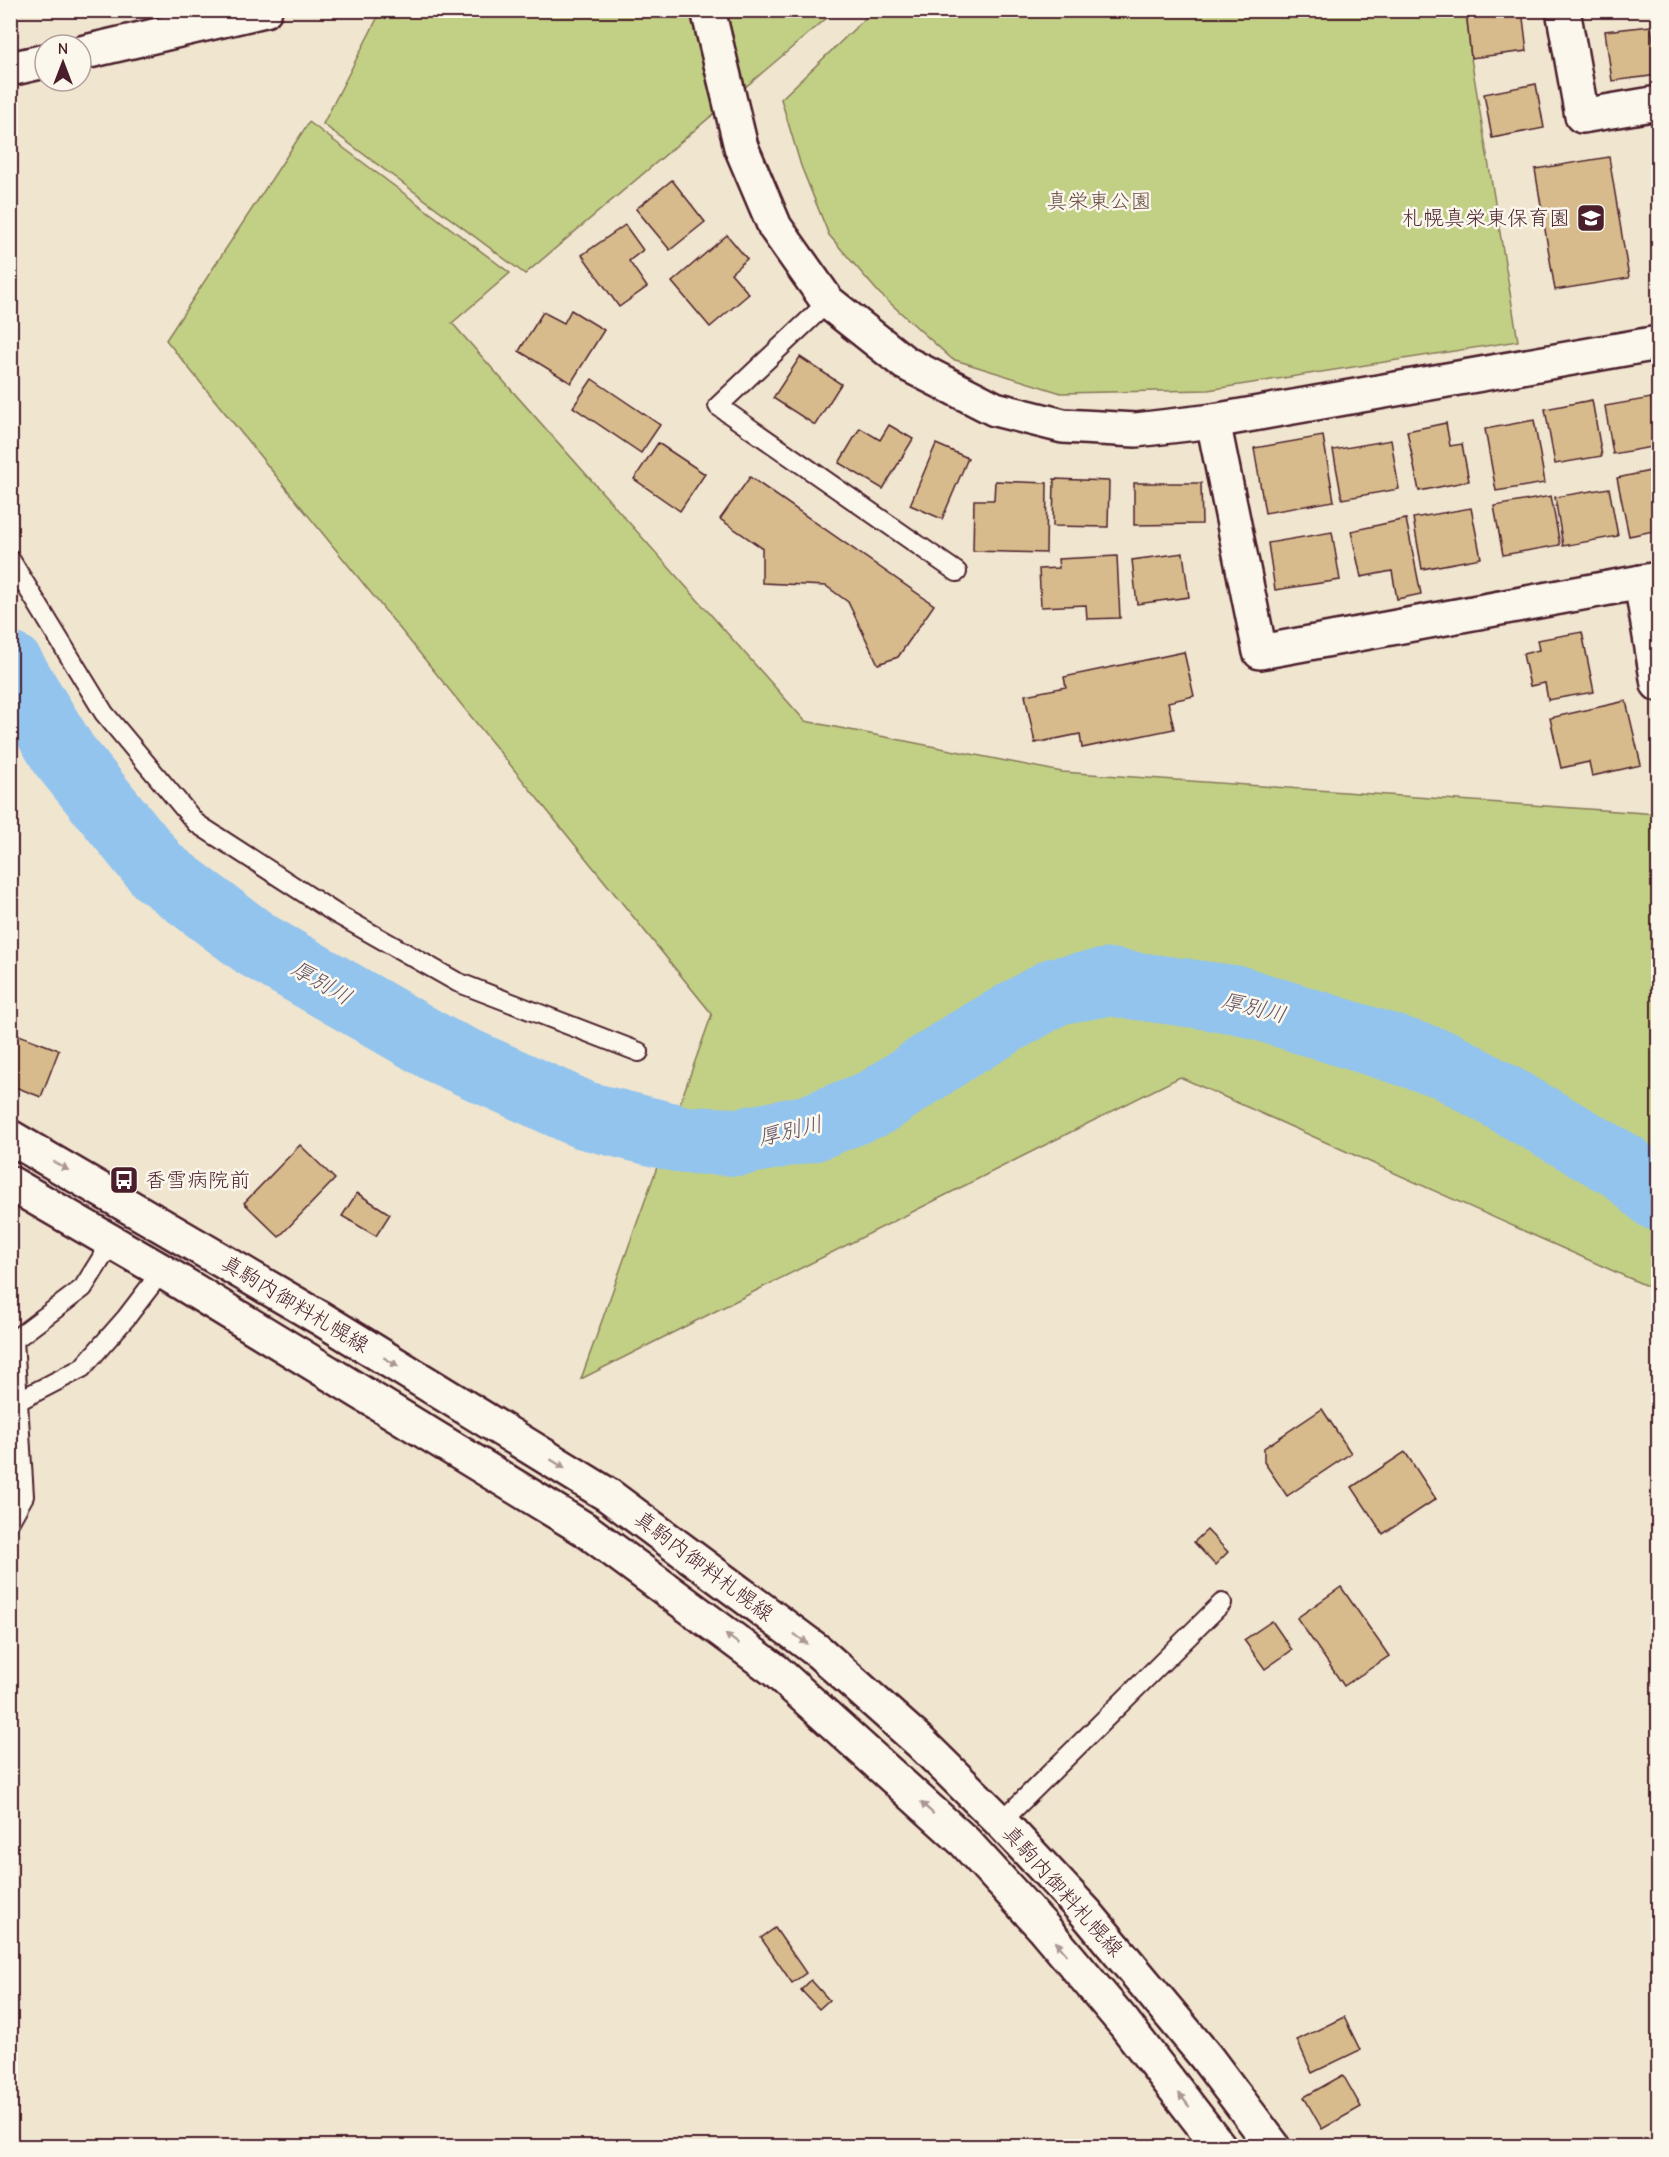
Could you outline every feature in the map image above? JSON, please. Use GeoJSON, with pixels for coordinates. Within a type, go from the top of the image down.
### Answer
{"type":"FeatureCollection","features":[{"type":"Feature","properties":{"kind":"main road"},"geometry":{"type":"LineString","coordinates":[[93,50],[265,10]]}},
{"type":"Feature","properties":{"kind":"main road"},"geometry":{"type":"LineString","coordinates":[[708,10],[741,147],[775,227],[828,302],[904,363],[995,409],[1063,426],[1136,429],[1213,421],[1659,343]]}},
{"type":"Feature","properties":{"kind":"main road"},"geometry":{"type":"LineString","coordinates":[[1563,10],[1582,116],[1659,103]]}},
{"type":"Feature","properties":{"kind":"main road"},"geometry":{"type":"LineString","coordinates":[[10,69],[33,64]]}},
{"type":"Feature","properties":{"kind":"main road"},"geometry":{"type":"LineString","coordinates":[[1213,421],[1260,652],[1650,580],[1659,684]]}},
{"type":"Feature","properties":{"kind":"main road","name":"真駒内御料札幌線"},"geometry":{"type":"LineString","coordinates":[[10,1137],[320,1318],[608,1495],[819,1652],[921,1743],[1001,1822],[1086,1913],[1206,2057],[1273,2146]]}},
{"type":"Feature","properties":{"kind":"main road","name":"真駒内御料札幌線"},"geometry":{"type":"LineString","coordinates":[[10,1184],[162,1271],[586,1530],[776,1671],[981,1859],[1042,1926],[1124,2023],[1219,2146]]}},
{"type":"Feature","properties":{"kind":"lane"},"geometry":{"type":"LineString","coordinates":[[828,302],[718,406],[957,572]]}},
{"type":"Feature","properties":{"kind":"lane"},"geometry":{"type":"LineString","coordinates":[[10,559],[104,713],[196,823],[335,913],[457,982],[639,1052]]}},
{"type":"Feature","properties":{"kind":"lane"},"geometry":{"type":"LineString","coordinates":[[10,1521],[24,1496],[14,1400],[12,1339],[83,1288],[111,1243]]}},
{"type":"Feature","properties":{"kind":"lane"},"geometry":{"type":"LineString","coordinates":[[14,1400],[82,1368],[126,1318],[162,1271]]}},
{"type":"Feature","properties":{"kind":"lane"},"geometry":{"type":"LineString","coordinates":[[1001,1822],[1222,1603]]}},
{"type":"Feature","properties":{"kind":"green space","name":"真栄東公園"},"geometry":{"type":"Polygon","coordinates":[[[874,10],[1466,11],[1471,58],[1518,341],[1208,390],[1061,393],[952,359],[879,293],[829,235],[801,166],[781,99],[874,10]]]}},
{"type":"Feature","properties":{"kind":"green space"},"geometry":{"type":"Polygon","coordinates":[[[381,11],[835,11],[525,274],[323,124],[381,11]]]}},
{"type":"Feature","properties":{"kind":"green space"},"geometry":{"type":"Polygon","coordinates":[[[309,122],[510,273],[452,323],[805,721],[1062,772],[1658,814],[1658,1291],[1180,1077],[581,1379],[712,1014],[166,340],[309,122]]]}},
{"type":"Feature","properties":{"kind":"building"},"geometry":{"type":"Polygon","coordinates":[[[1466,10],[1522,10],[1527,51],[1471,58],[1466,10]]]}},
{"type":"Feature","properties":{"kind":"building"},"geometry":{"type":"Polygon","coordinates":[[[1604,10],[1637,10],[1605,15],[1604,10]]]}},
{"type":"Feature","properties":{"kind":"building"},"geometry":{"type":"Polygon","coordinates":[[[1651,26],[1658,75],[1612,81],[1605,31],[1651,26]]]}},
{"type":"Feature","properties":{"kind":"building"},"geometry":{"type":"Polygon","coordinates":[[[1536,84],[1544,128],[1492,138],[1484,94],[1536,84]]]}},
{"type":"Feature","properties":{"kind":"building"},"geometry":{"type":"Polygon","coordinates":[[[1609,157],[1629,278],[1555,290],[1535,169],[1609,157]]]}},
{"type":"Feature","properties":{"kind":"building"},"geometry":{"type":"Polygon","coordinates":[[[672,180],[705,222],[670,250],[636,209],[672,180]]]}},
{"type":"Feature","properties":{"kind":"building"},"geometry":{"type":"Polygon","coordinates":[[[625,225],[643,250],[629,261],[647,287],[619,307],[582,255],[625,225]]]}},
{"type":"Feature","properties":{"kind":"building"},"geometry":{"type":"Polygon","coordinates":[[[727,235],[747,259],[731,273],[749,294],[710,327],[672,282],[727,235]]]}},
{"type":"Feature","properties":{"kind":"building"},"geometry":{"type":"Polygon","coordinates":[[[571,310],[604,330],[571,383],[519,351],[543,312],[564,323],[571,310]]]}},
{"type":"Feature","properties":{"kind":"building"},"geometry":{"type":"Polygon","coordinates":[[[800,357],[841,384],[815,425],[773,398],[800,357]]]}},
{"type":"Feature","properties":{"kind":"building"},"geometry":{"type":"Polygon","coordinates":[[[592,379],[660,425],[641,453],[573,407],[592,379]]]}},
{"type":"Feature","properties":{"kind":"building"},"geometry":{"type":"Polygon","coordinates":[[[1651,398],[1658,446],[1613,454],[1605,406],[1651,398]]]}},
{"type":"Feature","properties":{"kind":"building"},"geometry":{"type":"Polygon","coordinates":[[[1592,400],[1602,456],[1555,464],[1545,409],[1592,400]]]}},
{"type":"Feature","properties":{"kind":"building"},"geometry":{"type":"Polygon","coordinates":[[[1534,420],[1545,483],[1496,491],[1485,429],[1534,420]]]}},
{"type":"Feature","properties":{"kind":"building"},"geometry":{"type":"Polygon","coordinates":[[[1446,423],[1450,446],[1462,444],[1469,481],[1419,491],[1407,431],[1446,423]]]}},
{"type":"Feature","properties":{"kind":"building"},"geometry":{"type":"Polygon","coordinates":[[[889,425],[913,439],[883,489],[839,463],[860,428],[880,440],[889,425]]]}},
{"type":"Feature","properties":{"kind":"building"},"geometry":{"type":"Polygon","coordinates":[[[1323,436],[1334,501],[1265,513],[1254,448],[1323,436]]]}},
{"type":"Feature","properties":{"kind":"building"},"geometry":{"type":"Polygon","coordinates":[[[1391,440],[1399,489],[1342,499],[1333,450],[1391,440]]]}},
{"type":"Feature","properties":{"kind":"building"},"geometry":{"type":"Polygon","coordinates":[[[658,443],[705,474],[680,511],[634,479],[658,443]]]}},
{"type":"Feature","properties":{"kind":"building"},"geometry":{"type":"Polygon","coordinates":[[[936,444],[968,458],[942,519],[910,505],[936,444]]]}},
{"type":"Feature","properties":{"kind":"building"},"geometry":{"type":"Polygon","coordinates":[[[1650,471],[1653,486],[1658,485],[1658,530],[1629,536],[1617,478],[1650,471]]]}},
{"type":"Feature","properties":{"kind":"building"},"geometry":{"type":"Polygon","coordinates":[[[750,477],[934,605],[898,657],[878,664],[848,602],[826,586],[762,583],[762,548],[720,519],[750,477]]]}},
{"type":"Feature","properties":{"kind":"building"},"geometry":{"type":"Polygon","coordinates":[[[1054,479],[1109,481],[1108,527],[1053,526],[1054,479]]]}},
{"type":"Feature","properties":{"kind":"building"},"geometry":{"type":"Polygon","coordinates":[[[995,481],[1047,483],[1046,553],[973,551],[974,500],[994,500],[995,481]]]}},
{"type":"Feature","properties":{"kind":"building"},"geometry":{"type":"Polygon","coordinates":[[[1134,483],[1201,483],[1202,524],[1134,525],[1134,483]]]}},
{"type":"Feature","properties":{"kind":"building"},"geometry":{"type":"Polygon","coordinates":[[[1609,488],[1618,536],[1563,546],[1555,497],[1609,488]]]}},
{"type":"Feature","properties":{"kind":"building"},"geometry":{"type":"Polygon","coordinates":[[[1551,496],[1560,545],[1503,555],[1494,506],[1551,496]]]}},
{"type":"Feature","properties":{"kind":"building"},"geometry":{"type":"Polygon","coordinates":[[[1471,508],[1481,558],[1422,569],[1413,518],[1471,508]]]}},
{"type":"Feature","properties":{"kind":"building"},"geometry":{"type":"Polygon","coordinates":[[[1406,519],[1421,594],[1397,599],[1392,571],[1361,577],[1351,531],[1406,519]]]}},
{"type":"Feature","properties":{"kind":"building"},"geometry":{"type":"Polygon","coordinates":[[[1332,532],[1340,580],[1275,590],[1268,543],[1332,532]]]}},
{"type":"Feature","properties":{"kind":"building"},"geometry":{"type":"Polygon","coordinates":[[[1183,553],[1189,597],[1137,604],[1132,560],[1183,553]]]}},
{"type":"Feature","properties":{"kind":"building"},"geometry":{"type":"Polygon","coordinates":[[[1117,556],[1120,618],[1087,619],[1086,605],[1041,607],[1039,569],[1059,568],[1058,559],[1117,556]]]}},
{"type":"Feature","properties":{"kind":"building"},"geometry":{"type":"Polygon","coordinates":[[[1582,632],[1594,692],[1548,700],[1545,683],[1530,686],[1523,654],[1539,650],[1537,640],[1582,632]]]}},
{"type":"Feature","properties":{"kind":"building"},"geometry":{"type":"Polygon","coordinates":[[[1184,652],[1194,696],[1168,702],[1174,729],[1082,748],[1080,734],[1035,743],[1025,695],[1066,687],[1064,677],[1184,652]]]}},
{"type":"Feature","properties":{"kind":"building"},"geometry":{"type":"Polygon","coordinates":[[[1626,701],[1641,765],[1592,776],[1589,762],[1561,768],[1550,718],[1626,701]]]}},
{"type":"Feature","properties":{"kind":"building"},"geometry":{"type":"Polygon","coordinates":[[[16,1034],[59,1050],[41,1097],[10,1085],[10,1047],[16,1034]]]}},
{"type":"Feature","properties":{"kind":"building"},"geometry":{"type":"Polygon","coordinates":[[[300,1145],[335,1179],[279,1237],[244,1203],[300,1145]]]}},
{"type":"Feature","properties":{"kind":"building"},"geometry":{"type":"Polygon","coordinates":[[[357,1193],[390,1214],[376,1236],[342,1216],[357,1193]]]}},
{"type":"Feature","properties":{"kind":"building"},"geometry":{"type":"Polygon","coordinates":[[[1322,1409],[1351,1453],[1287,1496],[1264,1462],[1264,1448],[1322,1409]]]}},
{"type":"Feature","properties":{"kind":"building"},"geometry":{"type":"Polygon","coordinates":[[[1405,1452],[1436,1499],[1383,1534],[1352,1487],[1405,1452]]]}},
{"type":"Feature","properties":{"kind":"building"},"geometry":{"type":"Polygon","coordinates":[[[1207,1530],[1228,1552],[1215,1565],[1194,1542],[1207,1530]]]}},
{"type":"Feature","properties":{"kind":"building"},"geometry":{"type":"Polygon","coordinates":[[[1341,1587],[1389,1656],[1344,1686],[1297,1618],[1341,1587]]]}},
{"type":"Feature","properties":{"kind":"building"},"geometry":{"type":"Polygon","coordinates":[[[1272,1621],[1292,1650],[1265,1669],[1244,1640],[1272,1621]]]}},
{"type":"Feature","properties":{"kind":"building"},"geometry":{"type":"Polygon","coordinates":[[[775,1928],[806,1973],[792,1983],[761,1938],[775,1928]]]}},
{"type":"Feature","properties":{"kind":"building"},"geometry":{"type":"Polygon","coordinates":[[[811,1980],[829,2000],[819,2009],[801,1990],[811,1980]]]}},
{"type":"Feature","properties":{"kind":"building"},"geometry":{"type":"Polygon","coordinates":[[[1344,2017],[1360,2050],[1312,2073],[1297,2040],[1344,2017]]]}},
{"type":"Feature","properties":{"kind":"building"},"geometry":{"type":"Polygon","coordinates":[[[1343,2075],[1361,2107],[1322,2129],[1304,2097],[1343,2075]]]}},
{"type":"Feature","properties":{"kind":"waterway","name":"厚別川"},"geometry":{"type":"LineString","coordinates":[[10,666],[64,755],[158,871],[257,945],[440,1050],[584,1115],[685,1140],[740,1142],[811,1128],[877,1102],[959,1047],[1056,991],[1108,982],[1239,1000],[1446,1065],[1624,1167],[1658,1197]]}},
{"type":"Feature","properties":{"kind":"place","name":"札幌真栄東保育園"},"geometry":{"type":"Point","coordinates":[1591,218]}},
{"type":"Feature","properties":{"kind":"place","name":"香雪病院前"},"geometry":{"type":"Point","coordinates":[124,1180]}}]}
